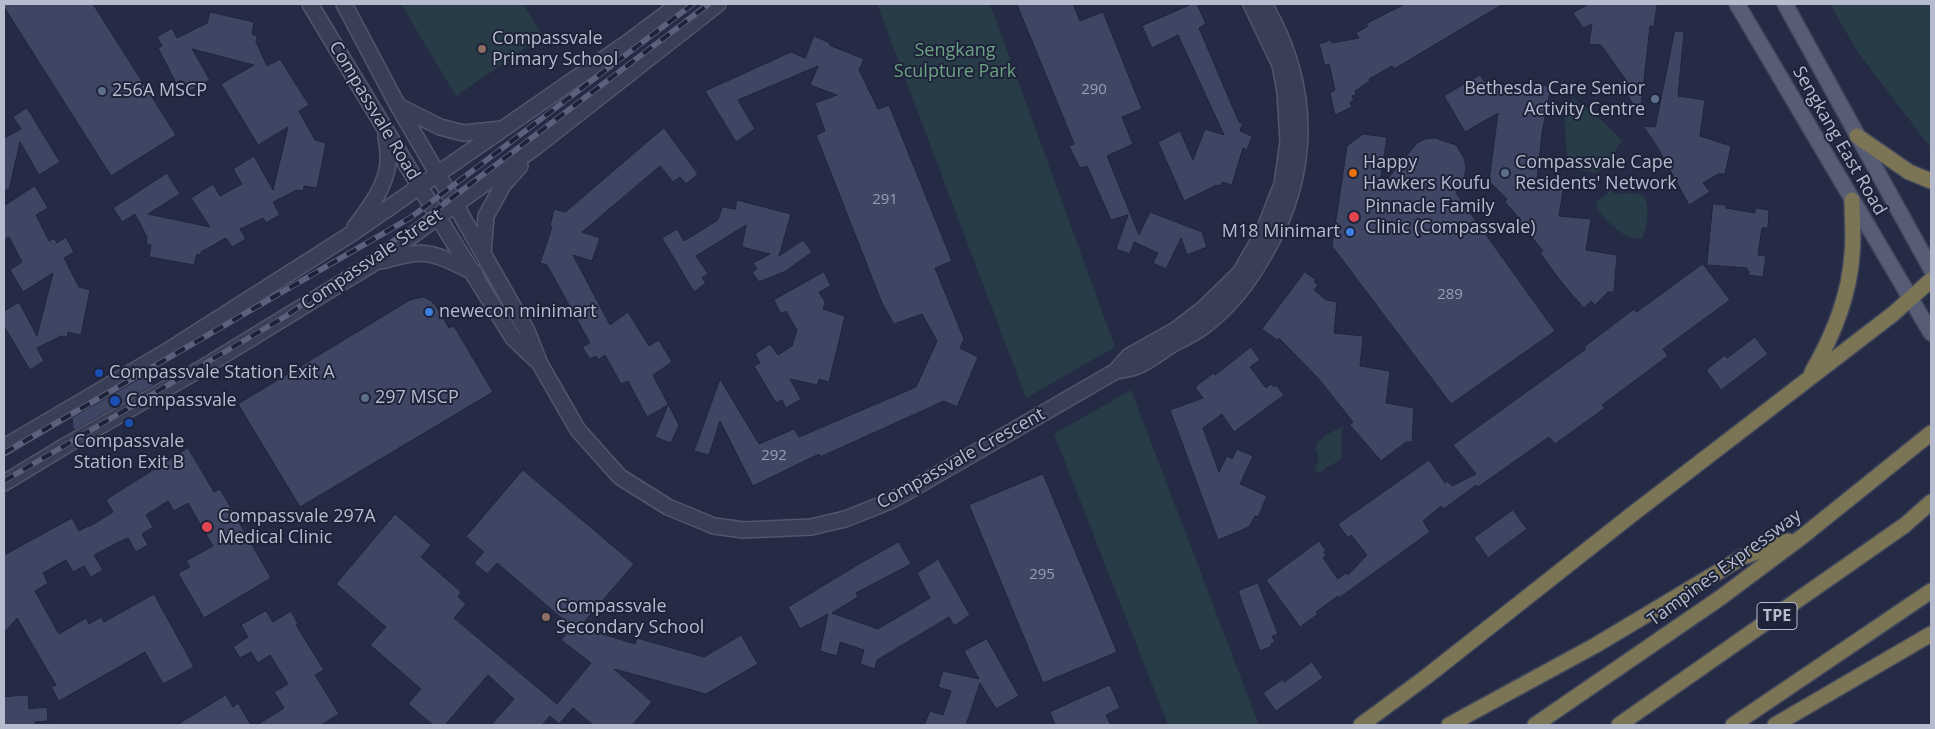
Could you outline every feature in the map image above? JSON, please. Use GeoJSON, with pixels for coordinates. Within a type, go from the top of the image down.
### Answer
{"type":"FeatureCollection","features":[{"type":"Feature","properties":{"kind":"highway"},"geometry":{"type":"LineString","coordinates":[[1857,136],[1910,172],[1931,181]]}},
{"type":"Feature","properties":{"kind":"highway"},"geometry":{"type":"LineString","coordinates":[[1809,378],[1840,316],[1852,255],[1852,200]]}},
{"type":"Feature","properties":{"kind":"highway"},"geometry":{"type":"LineString","coordinates":[[1361,725],[1426,677],[1809,378],[1931,280]]}},
{"type":"Feature","properties":{"kind":"highway","name":"Tampines Expressway"},"geometry":{"type":"LineString","coordinates":[[1535,725],[1720,598],[1803,536],[1931,433]]}},
{"type":"Feature","properties":{"kind":"highway","name":"TPE"},"geometry":{"type":"LineString","coordinates":[[1619,725],[1897,531],[1931,502]]}},
{"type":"Feature","properties":{"kind":"highway"},"geometry":{"type":"LineString","coordinates":[[1449,725],[1596,645],[1743,557],[1803,536]]}},
{"type":"Feature","properties":{"kind":"highway"},"geometry":{"type":"LineString","coordinates":[[1733,725],[1931,591]]}},
{"type":"Feature","properties":{"kind":"highway"},"geometry":{"type":"LineString","coordinates":[[1775,725],[1931,634]]}},
{"type":"Feature","properties":{"kind":"main road","name":"Sengkang East Road"},"geometry":{"type":"LineString","coordinates":[[1736,4],[1931,333]]}},
{"type":"Feature","properties":{"kind":"main road","name":"Sengkang East Road"},"geometry":{"type":"LineString","coordinates":[[1785,4],[1931,269]]}},
{"type":"Feature","properties":{"kind":"street","name":"Compassvale Road"},"geometry":{"type":"LineString","coordinates":[[310,4],[438,217]]}},
{"type":"Feature","properties":{"kind":"street","name":"Compassvale Road"},"geometry":{"type":"LineString","coordinates":[[344,4],[398,106],[456,204]]}},
{"type":"Feature","properties":{"kind":"street","name":"Compassvale Street"},"geometry":{"type":"LineString","coordinates":[[4,447],[164,353],[348,236],[627,43],[679,4]]}},
{"type":"Feature","properties":{"kind":"street","name":"Compassvale Street"},"geometry":{"type":"LineString","coordinates":[[4,483],[374,264],[537,146],[718,4]]}},
{"type":"Feature","properties":{"kind":"street","name":"Compassvale Crescent"},"geometry":{"type":"LineString","coordinates":[[1116,371],[1129,356],[1177,329],[1203,309],[1240,274],[1263,234],[1282,184],[1288,142],[1285,92],[1280,65],[1251,4]]}},
{"type":"Feature","properties":{"kind":"street","name":"Compassvale Crescent"},"geometry":{"type":"LineString","coordinates":[[456,204],[527,331],[540,364],[578,430],[620,477],[668,507],[714,526],[744,530],[812,527],[845,519],[888,502],[1116,371],[1135,367],[1203,327],[1228,305],[1252,278],[1276,234],[1292,196],[1301,141],[1296,87],[1291,67],[1283,43],[1264,4]]}},
{"type":"Feature","properties":{"kind":"street"},"geometry":{"type":"LineString","coordinates":[[398,106],[440,127],[463,133],[503,129]]}},
{"type":"Feature","properties":{"kind":"street"},"geometry":{"type":"LineString","coordinates":[[348,236],[375,198],[384,180],[388,163],[386,132]]}},
{"type":"Feature","properties":{"kind":"street"},"geometry":{"type":"LineString","coordinates":[[483,253],[486,216],[503,185],[537,146]]}},
{"type":"Feature","properties":{"kind":"street","name":"Compassvale Crescent"},"geometry":{"type":"LineString","coordinates":[[438,217],[475,273],[513,338],[540,364]]}},
{"type":"Feature","properties":{"kind":"street"},"geometry":{"type":"LineString","coordinates":[[374,264],[414,253],[444,258],[475,273]]}},
{"type":"Feature","properties":{"kind":"green space"},"geometry":{"type":"Polygon","coordinates":[[[401,4],[523,4],[543,36],[456,96],[401,4]]]}},
{"type":"Feature","properties":{"kind":"green space","name":"Sengkang Sculpture Park"},"geometry":{"type":"Polygon","coordinates":[[[877,4],[990,4],[1115,347],[1026,398],[877,4]]]}},
{"type":"Feature","properties":{"kind":"green space"},"geometry":{"type":"Polygon","coordinates":[[[1830,4],[1931,4],[1931,148],[1857,51],[1830,4]]]}},
{"type":"Feature","properties":{"kind":"green space"},"geometry":{"type":"Polygon","coordinates":[[[1573,98],[1600,118],[1623,142],[1618,145],[1612,158],[1597,173],[1578,170],[1577,166],[1567,159],[1564,112],[1573,98]]]}},
{"type":"Feature","properties":{"kind":"green space"},"geometry":{"type":"Polygon","coordinates":[[[1610,190],[1615,194],[1640,194],[1645,199],[1648,210],[1642,238],[1635,238],[1622,233],[1610,224],[1596,208],[1597,201],[1608,194],[1607,191],[1610,190]]]}},
{"type":"Feature","properties":{"kind":"green space"},"geometry":{"type":"Polygon","coordinates":[[[1131,390],[1259,725],[1168,725],[1054,434],[1131,390]]]}},
{"type":"Feature","properties":{"kind":"green space"},"geometry":{"type":"Polygon","coordinates":[[[1343,427],[1341,459],[1319,474],[1315,467],[1318,460],[1315,449],[1317,445],[1326,435],[1343,427]]]}},
{"type":"Feature","properties":{"kind":"building","name":"256A MSCP"},"geometry":{"type":"Polygon","coordinates":[[[4,4],[93,4],[176,135],[111,176],[4,7],[4,4]]]}},
{"type":"Feature","properties":{"kind":"building"},"geometry":{"type":"Polygon","coordinates":[[[1017,4],[1073,4],[1080,21],[1103,12],[1142,109],[1122,117],[1133,144],[1107,156],[1139,235],[1150,212],[1202,232],[1207,247],[1187,255],[1181,238],[1166,269],[1153,263],[1158,253],[1134,242],[1130,254],[1116,249],[1128,215],[1111,220],[1087,166],[1080,168],[1069,146],[1074,144],[1017,4]]]}},
{"type":"Feature","properties":{"kind":"building"},"geometry":{"type":"Polygon","coordinates":[[[1192,4],[1197,4],[1206,24],[1199,28],[1239,122],[1243,123],[1240,131],[1252,136],[1247,150],[1243,148],[1232,185],[1222,182],[1221,186],[1217,185],[1184,201],[1158,142],[1180,131],[1193,160],[1205,129],[1224,135],[1178,35],[1152,48],[1142,26],[1192,4]]]}},
{"type":"Feature","properties":{"kind":"building"},"geometry":{"type":"Polygon","coordinates":[[[1405,4],[1503,4],[1394,69],[1392,66],[1369,79],[1370,81],[1355,91],[1356,95],[1352,96],[1354,100],[1350,102],[1352,107],[1335,115],[1330,93],[1335,90],[1329,64],[1325,66],[1319,44],[1331,40],[1332,43],[1359,38],[1356,33],[1368,26],[1366,24],[1405,4]]]}},
{"type":"Feature","properties":{"kind":"building"},"geometry":{"type":"Polygon","coordinates":[[[1589,4],[1657,4],[1654,27],[1650,26],[1640,116],[1627,94],[1633,90],[1601,45],[1589,44],[1592,24],[1583,28],[1573,13],[1589,4]]]}},
{"type":"Feature","properties":{"kind":"building"},"geometry":{"type":"Polygon","coordinates":[[[210,12],[254,22],[252,34],[257,36],[256,42],[267,66],[280,59],[309,105],[299,111],[315,140],[326,143],[317,188],[304,186],[303,191],[297,190],[273,202],[280,215],[266,223],[263,218],[240,229],[246,239],[232,247],[226,238],[201,252],[201,255],[197,254],[194,265],[149,257],[151,245],[146,244],[147,237],[135,214],[122,222],[113,208],[167,173],[180,194],[148,214],[210,227],[191,198],[213,184],[220,196],[242,184],[233,169],[254,156],[273,190],[288,127],[258,145],[221,84],[254,65],[192,49],[210,80],[188,92],[181,80],[176,83],[158,48],[162,46],[157,37],[172,28],[177,38],[207,23],[210,12]]]}},
{"type":"Feature","properties":{"kind":"building"},"geometry":{"type":"Polygon","coordinates":[[[1675,31],[1684,32],[1678,96],[1705,100],[1700,136],[1731,146],[1725,174],[1718,174],[1703,183],[1710,192],[1689,205],[1658,148],[1643,126],[1655,127],[1675,31]]]}},
{"type":"Feature","properties":{"kind":"building"},"geometry":{"type":"Polygon","coordinates":[[[814,36],[830,43],[829,45],[864,59],[859,70],[878,109],[889,105],[952,261],[935,268],[964,339],[960,348],[978,357],[957,407],[944,401],[820,457],[819,454],[753,486],[720,421],[709,455],[694,451],[720,379],[759,444],[794,429],[799,437],[916,387],[937,341],[922,314],[894,324],[882,303],[816,135],[825,131],[815,103],[837,95],[810,85],[818,66],[738,100],[755,129],[736,142],[705,91],[791,52],[805,58],[814,36]]]}},
{"type":"Feature","properties":{"kind":"building"},"geometry":{"type":"Polygon","coordinates":[[[1480,75],[1484,81],[1531,87],[1531,84],[1551,86],[1542,133],[1537,180],[1564,185],[1559,216],[1591,219],[1586,250],[1617,255],[1614,292],[1608,292],[1595,305],[1591,301],[1584,308],[1562,283],[1540,253],[1543,251],[1519,222],[1521,220],[1505,202],[1507,199],[1489,181],[1498,113],[1465,132],[1444,96],[1480,75]]]}},
{"type":"Feature","properties":{"kind":"building"},"geometry":{"type":"Polygon","coordinates":[[[27,108],[60,162],[39,175],[20,142],[9,190],[4,190],[4,138],[21,129],[13,117],[27,108]]]}},
{"type":"Feature","properties":{"kind":"building"},"geometry":{"type":"Polygon","coordinates":[[[664,128],[698,174],[686,184],[680,177],[673,182],[660,166],[582,232],[600,238],[592,261],[573,255],[610,325],[628,312],[649,346],[659,340],[672,362],[653,375],[679,425],[671,443],[655,437],[668,405],[647,417],[628,381],[621,384],[605,355],[598,360],[596,356],[590,359],[582,347],[590,343],[547,265],[540,263],[552,227],[550,226],[554,209],[565,212],[664,128]]]}},
{"type":"Feature","properties":{"kind":"building"},"geometry":{"type":"Polygon","coordinates":[[[1363,134],[1387,137],[1379,189],[1417,143],[1425,139],[1435,138],[1456,145],[1464,158],[1466,166],[1464,181],[1456,193],[1555,331],[1451,404],[1332,246],[1347,146],[1363,134]]]}},
{"type":"Feature","properties":{"kind":"building"},"geometry":{"type":"Polygon","coordinates":[[[35,186],[48,208],[36,215],[49,241],[54,238],[57,243],[66,237],[74,252],[64,258],[79,287],[90,290],[81,335],[68,332],[67,337],[61,336],[37,348],[44,361],[30,370],[4,326],[4,311],[19,302],[37,336],[53,273],[23,292],[10,270],[22,262],[9,237],[4,240],[4,206],[35,186]]]}},
{"type":"Feature","properties":{"kind":"building"},"geometry":{"type":"Polygon","coordinates":[[[737,200],[791,214],[779,256],[803,240],[812,252],[786,271],[759,282],[752,272],[757,269],[753,263],[770,254],[742,247],[746,225],[696,256],[708,274],[702,278],[706,283],[694,292],[662,238],[677,229],[684,241],[718,220],[722,207],[735,209],[737,200]]]}},
{"type":"Feature","properties":{"kind":"building"},"geometry":{"type":"Polygon","coordinates":[[[1713,204],[1726,205],[1726,208],[1755,213],[1755,208],[1769,210],[1768,228],[1762,228],[1758,255],[1766,256],[1763,277],[1748,275],[1749,271],[1747,268],[1707,265],[1713,204]]]}},
{"type":"Feature","properties":{"kind":"building"},"geometry":{"type":"Polygon","coordinates":[[[1703,264],[1730,300],[1663,349],[1668,356],[1602,405],[1605,408],[1555,444],[1549,437],[1478,487],[1476,485],[1444,509],[1441,506],[1423,521],[1430,532],[1339,598],[1338,596],[1316,612],[1318,614],[1300,627],[1266,580],[1319,541],[1326,551],[1324,552],[1326,556],[1323,558],[1338,579],[1346,573],[1348,575],[1367,555],[1351,535],[1348,538],[1338,524],[1429,460],[1445,483],[1447,481],[1452,486],[1476,474],[1453,445],[1586,349],[1584,347],[1634,309],[1636,312],[1703,264]]]}},
{"type":"Feature","properties":{"kind":"building"},"geometry":{"type":"Polygon","coordinates":[[[824,272],[831,286],[819,292],[825,302],[823,309],[845,316],[829,382],[819,379],[817,385],[790,379],[801,399],[786,408],[782,400],[776,403],[754,366],[760,363],[755,354],[770,344],[778,355],[792,346],[797,330],[786,311],[781,314],[774,300],[824,272]]]}},
{"type":"Feature","properties":{"kind":"building"},"geometry":{"type":"Polygon","coordinates":[[[1305,272],[1316,280],[1314,282],[1318,285],[1314,290],[1326,300],[1337,302],[1334,333],[1363,336],[1360,366],[1390,371],[1386,403],[1414,408],[1412,442],[1406,442],[1381,461],[1350,425],[1353,422],[1318,378],[1279,338],[1277,340],[1262,329],[1305,272]]]}},
{"type":"Feature","properties":{"kind":"building","name":"297 MSCP"},"geometry":{"type":"Polygon","coordinates":[[[423,297],[430,300],[436,306],[449,328],[454,326],[493,392],[300,507],[238,404],[410,300],[423,297]]]}},
{"type":"Feature","properties":{"kind":"building"},"geometry":{"type":"Polygon","coordinates":[[[1755,337],[1768,354],[1721,390],[1706,370],[1725,355],[1727,358],[1755,337]]]}},
{"type":"Feature","properties":{"kind":"building"},"geometry":{"type":"Polygon","coordinates":[[[1251,347],[1260,360],[1250,367],[1266,388],[1271,384],[1274,387],[1276,385],[1284,395],[1234,432],[1222,414],[1203,428],[1219,472],[1227,456],[1232,459],[1237,449],[1253,456],[1240,484],[1267,496],[1258,517],[1255,516],[1249,527],[1218,540],[1170,410],[1203,398],[1195,387],[1213,373],[1215,375],[1251,347]]]}},
{"type":"Feature","properties":{"kind":"building"},"geometry":{"type":"Polygon","coordinates":[[[146,375],[154,385],[75,430],[73,428],[72,418],[146,375]]]}},
{"type":"Feature","properties":{"kind":"building"},"geometry":{"type":"Polygon","coordinates":[[[188,448],[214,492],[220,489],[271,578],[204,618],[178,573],[190,567],[186,561],[213,546],[188,503],[174,511],[168,501],[146,515],[153,527],[142,534],[148,545],[136,552],[128,538],[94,555],[103,570],[91,577],[84,566],[73,572],[66,560],[43,573],[48,583],[35,591],[59,634],[86,618],[89,624],[101,617],[104,622],[154,594],[194,667],[163,684],[145,652],[59,701],[51,687],[56,685],[17,618],[4,633],[4,555],[72,518],[79,531],[89,527],[113,512],[106,500],[188,448]]]}},
{"type":"Feature","properties":{"kind":"building"},"geometry":{"type":"Polygon","coordinates":[[[523,470],[634,564],[580,627],[635,644],[637,638],[704,657],[741,635],[758,664],[706,694],[614,669],[652,702],[632,725],[593,725],[573,708],[559,724],[550,716],[542,725],[491,725],[514,699],[488,675],[445,725],[433,725],[408,704],[421,689],[370,645],[386,627],[336,584],[395,514],[431,545],[421,557],[461,592],[458,597],[466,604],[454,618],[557,704],[591,663],[561,640],[572,627],[497,563],[487,574],[474,563],[484,552],[466,537],[523,470]]]}},
{"type":"Feature","properties":{"kind":"building"},"geometry":{"type":"Polygon","coordinates":[[[1043,474],[1117,652],[1043,683],[969,505],[1043,474]]]}},
{"type":"Feature","properties":{"kind":"building"},"geometry":{"type":"Polygon","coordinates":[[[1513,510],[1527,529],[1488,558],[1474,538],[1513,510]]]}},
{"type":"Feature","properties":{"kind":"building"},"geometry":{"type":"Polygon","coordinates":[[[899,542],[911,564],[856,593],[858,597],[832,613],[878,629],[930,598],[917,573],[938,559],[970,615],[954,626],[949,617],[877,660],[875,669],[860,664],[864,650],[840,642],[837,656],[820,651],[828,614],[800,629],[788,607],[899,542]]]}},
{"type":"Feature","properties":{"kind":"building"},"geometry":{"type":"Polygon","coordinates":[[[1258,583],[1278,634],[1272,636],[1275,642],[1271,644],[1272,646],[1260,651],[1238,591],[1258,583]]]}},
{"type":"Feature","properties":{"kind":"building"},"geometry":{"type":"Polygon","coordinates":[[[266,611],[273,622],[291,611],[298,624],[296,625],[324,670],[315,675],[339,714],[321,725],[257,725],[284,708],[274,692],[288,684],[270,655],[258,663],[251,652],[240,658],[233,647],[248,637],[241,625],[266,611]]]}},
{"type":"Feature","properties":{"kind":"building"},"geometry":{"type":"Polygon","coordinates":[[[987,639],[1019,696],[996,709],[980,683],[966,725],[924,725],[930,711],[943,715],[951,691],[938,687],[943,671],[979,679],[964,651],[987,639]]]}},
{"type":"Feature","properties":{"kind":"building"},"geometry":{"type":"Polygon","coordinates":[[[1312,662],[1323,678],[1276,711],[1263,693],[1283,679],[1284,682],[1312,662]]]}},
{"type":"Feature","properties":{"kind":"building"},"geometry":{"type":"Polygon","coordinates":[[[1110,685],[1120,708],[1106,715],[1111,725],[1055,725],[1050,712],[1110,685]]]}},
{"type":"Feature","properties":{"kind":"building"},"geometry":{"type":"Polygon","coordinates":[[[28,695],[29,709],[47,707],[48,721],[35,722],[36,725],[4,725],[4,697],[28,695]]]}},
{"type":"Feature","properties":{"kind":"building"},"geometry":{"type":"Polygon","coordinates":[[[226,695],[233,707],[238,703],[251,725],[177,725],[226,695]]]}},
{"type":"Feature","properties":{"kind":"railway"},"geometry":{"type":"LineString","coordinates":[[4,453],[410,218],[693,4]]}},
{"type":"Feature","properties":{"kind":"railway"},"geometry":{"type":"LineString","coordinates":[[4,481],[286,316],[416,225],[709,4]]}},
{"type":"Feature","properties":{"kind":"place","name":"Compassvale Primary School"},"geometry":{"type":"Point","coordinates":[482,49]}},
{"type":"Feature","properties":{"kind":"place","name":"256A MSCP"},"geometry":{"type":"Point","coordinates":[102,91]}},
{"type":"Feature","properties":{"kind":"place","name":"Bethesda Care Senior Activity Centre"},"geometry":{"type":"Point","coordinates":[1655,99]}},
{"type":"Feature","properties":{"kind":"place","name":"Happy Hawkers Koufu"},"geometry":{"type":"Point","coordinates":[1353,173]}},
{"type":"Feature","properties":{"kind":"place","name":"Compassvale Cape Residents' Network"},"geometry":{"type":"Point","coordinates":[1505,173]}},
{"type":"Feature","properties":{"kind":"place","name":"Pinnacle Family Clinic (Compassvale)"},"geometry":{"type":"Point","coordinates":[1354,217]}},
{"type":"Feature","properties":{"kind":"place","name":"M18 Minimart"},"geometry":{"type":"Point","coordinates":[1350,232]}},
{"type":"Feature","properties":{"kind":"place","name":"newecon minimart"},"geometry":{"type":"Point","coordinates":[429,312]}},
{"type":"Feature","properties":{"kind":"place","name":"Compassvale Station Exit A"},"geometry":{"type":"Point","coordinates":[99,373]}},
{"type":"Feature","properties":{"kind":"place","name":"297 MSCP"},"geometry":{"type":"Point","coordinates":[365,398]}},
{"type":"Feature","properties":{"kind":"place","name":"Compassvale"},"geometry":{"type":"Point","coordinates":[115,401]}},
{"type":"Feature","properties":{"kind":"place","name":"Compassvale Station Exit B"},"geometry":{"type":"Point","coordinates":[129,423]}},
{"type":"Feature","properties":{"kind":"place","name":"Compassvale 297A Medical Clinic"},"geometry":{"type":"Point","coordinates":[207,527]}},
{"type":"Feature","properties":{"kind":"place","name":"Compassvale Secondary School"},"geometry":{"type":"Point","coordinates":[546,617]}}]}
